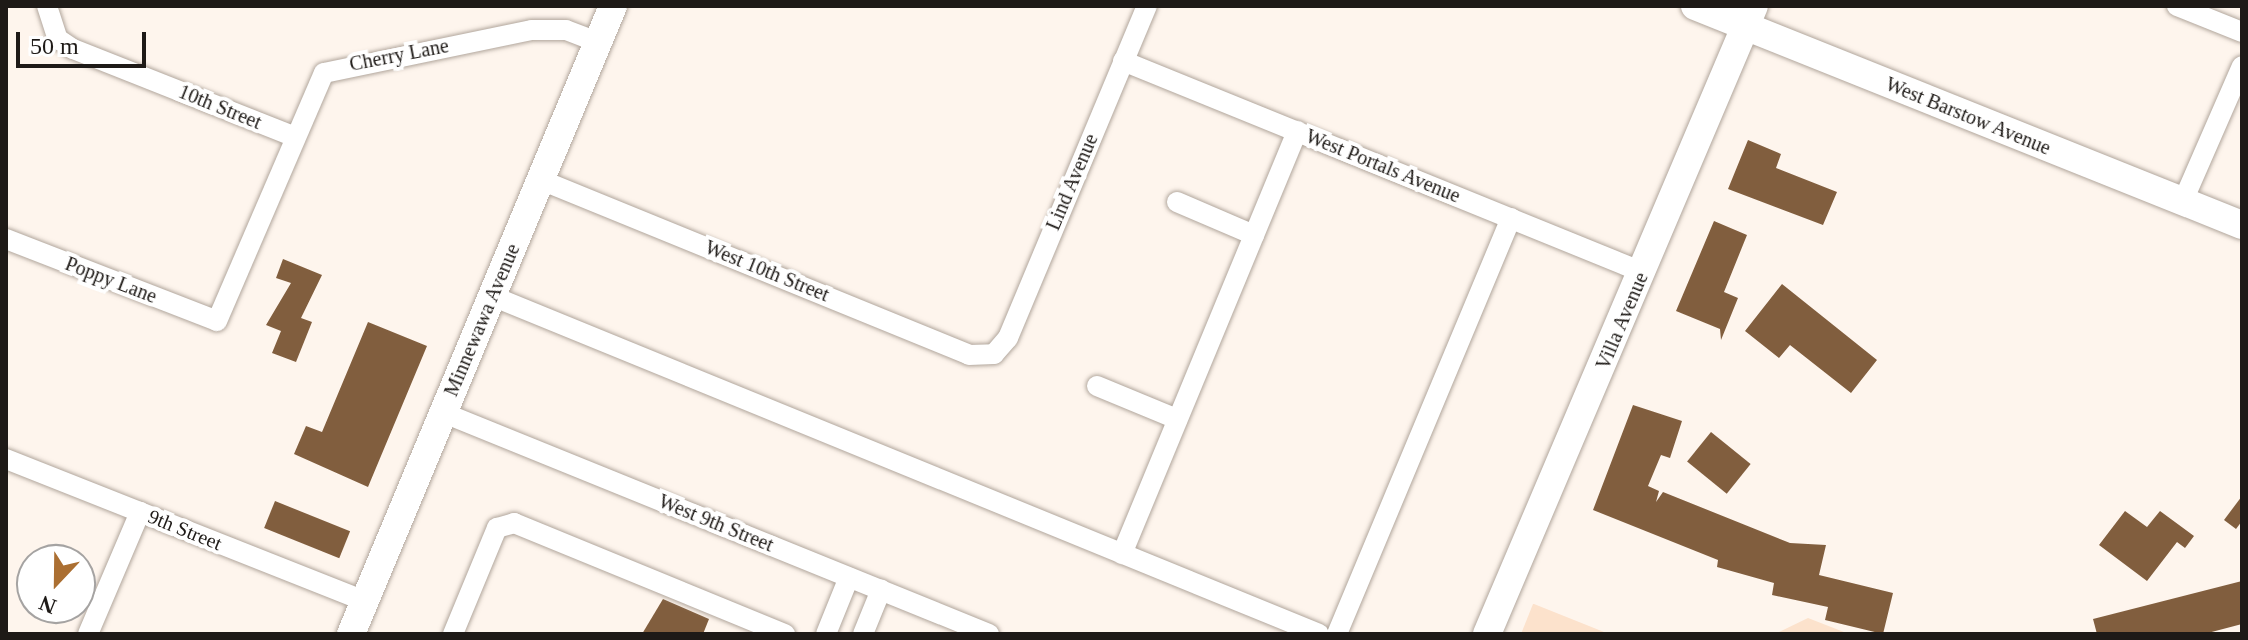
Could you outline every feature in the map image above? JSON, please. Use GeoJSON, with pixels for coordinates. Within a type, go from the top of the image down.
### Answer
{"type":"FeatureCollection","features":[{"type":"Feature","properties":{"kind":"main road","name":"Minnewawa Avenue"},"geometry":{"type":"LineString","coordinates":[[351,634],[613,6]]}},
{"type":"Feature","properties":{"kind":"main road","name":"West Barstow Avenue"},"geometry":{"type":"LineString","coordinates":[[1695,6],[1750,16],[2242,225]]}},
{"type":"Feature","properties":{"kind":"main road","name":"Villa Avenue"},"geometry":{"type":"LineString","coordinates":[[1487,634],[1750,16]]}},
{"type":"Feature","properties":{"kind":"street","name":"10th Street"},"geometry":{"type":"LineString","coordinates":[[47,6],[58,39],[295,137]]}},
{"type":"Feature","properties":{"kind":"street","name":"Lind Avenue"},"geometry":{"type":"LineString","coordinates":[[994,354],[1008,338],[1147,6]]}},
{"type":"Feature","properties":{"kind":"street"},"geometry":{"type":"LineString","coordinates":[[2177,6],[2242,32]]}},
{"type":"Feature","properties":{"kind":"street","name":"Cherry Lane"},"geometry":{"type":"LineString","coordinates":[[217,321],[324,73],[342,66],[532,30],[566,30],[598,42]]}},
{"type":"Feature","properties":{"kind":"street","name":"West Portals Avenue"},"geometry":{"type":"LineString","coordinates":[[1123,61],[1642,272]]}},
{"type":"Feature","properties":{"kind":"street"},"geometry":{"type":"LineString","coordinates":[[2183,201],[2242,66]]}},
{"type":"Feature","properties":{"kind":"street"},"geometry":{"type":"LineString","coordinates":[[1122,554],[1297,131]]}},
{"type":"Feature","properties":{"kind":"street","name":"West 10th Street"},"geometry":{"type":"LineString","coordinates":[[541,180],[969,355],[994,354]]}},
{"type":"Feature","properties":{"kind":"street"},"geometry":{"type":"LineString","coordinates":[[1177,202],[1254,235]]}},
{"type":"Feature","properties":{"kind":"street"},"geometry":{"type":"LineString","coordinates":[[1337,634],[1511,218]]}},
{"type":"Feature","properties":{"kind":"street","name":"Poppy Lane"},"geometry":{"type":"LineString","coordinates":[[6,239],[217,321]]}},
{"type":"Feature","properties":{"kind":"street"},"geometry":{"type":"LineString","coordinates":[[492,296],[1319,634]]}},
{"type":"Feature","properties":{"kind":"street"},"geometry":{"type":"LineString","coordinates":[[1097,386],[1177,419]]}},
{"type":"Feature","properties":{"kind":"street","name":"West 9th Street"},"geometry":{"type":"LineString","coordinates":[[444,413],[989,634]]}},
{"type":"Feature","properties":{"kind":"street","name":"9th Street"},"geometry":{"type":"LineString","coordinates":[[6,459],[365,601]]}},
{"type":"Feature","properties":{"kind":"street"},"geometry":{"type":"LineString","coordinates":[[88,634],[140,512]]}},
{"type":"Feature","properties":{"kind":"street"},"geometry":{"type":"LineString","coordinates":[[453,634],[497,528],[514,523],[785,634]]}},
{"type":"Feature","properties":{"kind":"street"},"geometry":{"type":"LineString","coordinates":[[826,634],[849,577]]}},
{"type":"Feature","properties":{"kind":"street"},"geometry":{"type":"LineString","coordinates":[[863,634],[881,590]]}},
{"type":"Feature","properties":{"kind":"shaded area"},"geometry":{"type":"Polygon","coordinates":[[[1534,604],[1609,634],[1521,634],[1534,604]]]}},
{"type":"Feature","properties":{"kind":"shaded area"},"geometry":{"type":"Polygon","coordinates":[[[1808,618],[1849,634],[1775,634],[1808,618]]]}},
{"type":"Feature","properties":{"kind":"building"},"geometry":{"type":"Polygon","coordinates":[[[1748,140],[1781,154],[1776,168],[1837,192],[1823,225],[1728,189],[1748,140]]]}},
{"type":"Feature","properties":{"kind":"building"},"geometry":{"type":"Polygon","coordinates":[[[1714,221],[1747,235],[1724,292],[1738,298],[1721,340],[1720,329],[1676,311],[1714,221]]]}},
{"type":"Feature","properties":{"kind":"building"},"geometry":{"type":"Polygon","coordinates":[[[283,259],[322,275],[301,318],[312,322],[296,362],[272,353],[281,331],[266,325],[291,283],[276,278],[283,259]]]}},
{"type":"Feature","properties":{"kind":"building"},"geometry":{"type":"Polygon","coordinates":[[[1782,284],[1877,360],[1851,393],[1790,345],[1779,358],[1745,331],[1782,284]]]}},
{"type":"Feature","properties":{"kind":"building"},"geometry":{"type":"Polygon","coordinates":[[[368,322],[427,346],[368,487],[294,454],[306,426],[322,432],[368,322]]]}},
{"type":"Feature","properties":{"kind":"building"},"geometry":{"type":"Polygon","coordinates":[[[1633,405],[1682,421],[1670,458],[1661,455],[1648,486],[1659,491],[1656,502],[1663,492],[1790,543],[1826,545],[1819,575],[1893,593],[1883,634],[1825,620],[1828,607],[1772,595],[1774,583],[1717,567],[1718,560],[1593,510],[1633,405]]]}},
{"type":"Feature","properties":{"kind":"building"},"geometry":{"type":"Polygon","coordinates":[[[1711,432],[1751,464],[1727,494],[1687,462],[1711,432]]]}},
{"type":"Feature","properties":{"kind":"building"},"geometry":{"type":"Polygon","coordinates":[[[2242,496],[2242,521],[2236,529],[2224,520],[2242,496]]]}},
{"type":"Feature","properties":{"kind":"building"},"geometry":{"type":"Polygon","coordinates":[[[275,501],[350,531],[339,558],[264,528],[275,501]]]}},
{"type":"Feature","properties":{"kind":"building"},"geometry":{"type":"Polygon","coordinates":[[[2125,511],[2147,527],[2160,511],[2194,536],[2185,548],[2177,542],[2147,581],[2099,545],[2125,511]]]}},
{"type":"Feature","properties":{"kind":"building"},"geometry":{"type":"Polygon","coordinates":[[[2242,581],[2242,624],[2204,634],[2097,634],[2093,619],[2242,581]]]}},
{"type":"Feature","properties":{"kind":"building"},"geometry":{"type":"Polygon","coordinates":[[[663,599],[709,619],[703,634],[642,634],[663,599]]]}}]}
